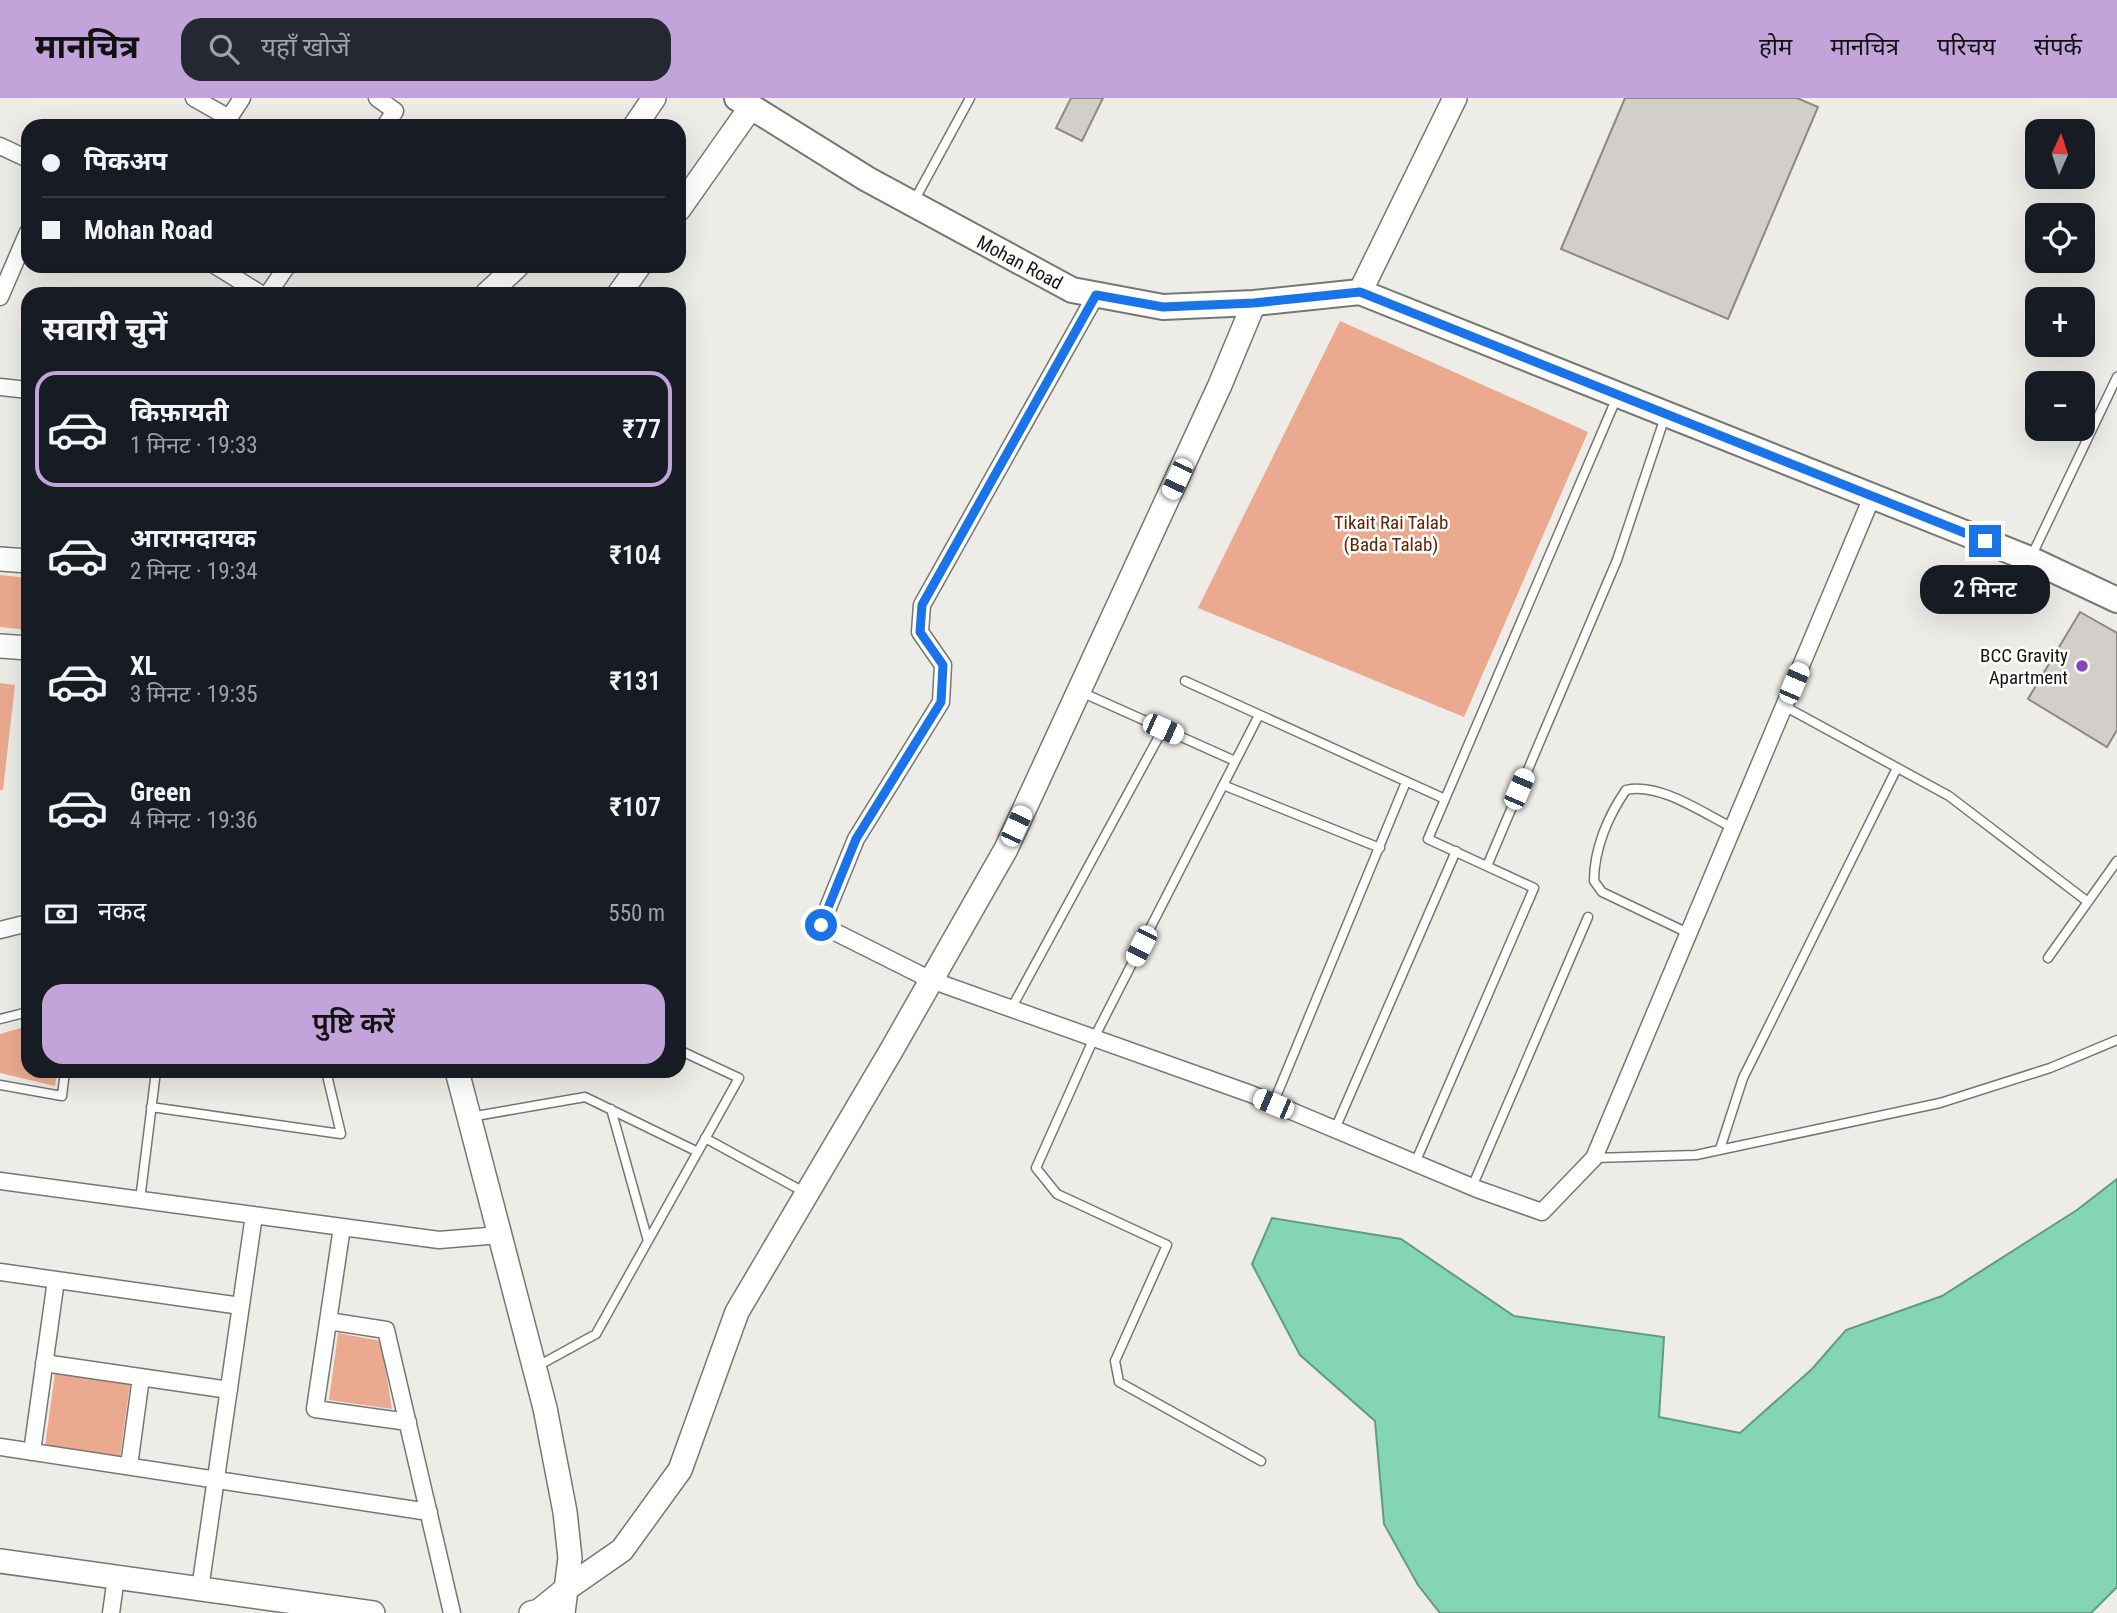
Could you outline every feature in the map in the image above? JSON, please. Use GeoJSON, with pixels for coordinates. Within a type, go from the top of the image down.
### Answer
{"type":"FeatureCollection","features":[{"type":"Feature","properties":{"kind":"main road","name":"Mohan Road"},"geometry":{"type":"LineString","coordinates":[[744,102],[867,179],[1072,290],[1163,307],[1254,303],[1360,292],[2030,559],[2117,600]]}},
{"type":"Feature","properties":{"kind":"street"},"geometry":{"type":"LineString","coordinates":[[194,98],[229,118],[242,98]]}},
{"type":"Feature","properties":{"kind":"street"},"geometry":{"type":"LineString","coordinates":[[377,98],[395,111],[390,119]]}},
{"type":"Feature","properties":{"kind":"street"},"geometry":{"type":"LineString","coordinates":[[640,119],[654,98]]}},
{"type":"Feature","properties":{"kind":"street"},"geometry":{"type":"LineString","coordinates":[[1360,292],[1455,98]]}},
{"type":"Feature","properties":{"kind":"street"},"geometry":{"type":"LineString","coordinates":[[686,197],[744,102]]}},
{"type":"Feature","properties":{"kind":"street"},"geometry":{"type":"LineString","coordinates":[[0,146],[21,156]]}},
{"type":"Feature","properties":{"kind":"street"},"geometry":{"type":"LineString","coordinates":[[0,297],[21,248]]}},
{"type":"Feature","properties":{"kind":"street"},"geometry":{"type":"LineString","coordinates":[[227,273],[250,287]]}},
{"type":"Feature","properties":{"kind":"street"},"geometry":{"type":"LineString","coordinates":[[494,287],[510,273]]}},
{"type":"Feature","properties":{"kind":"street"},"geometry":{"type":"LineString","coordinates":[[1096,295],[922,605],[920,632],[943,665],[941,702],[856,839],[821,925],[931,980],[1273,1104],[1472,1187],[1542,1212],[1594,1158],[1872,497]]}},
{"type":"Feature","properties":{"kind":"street"},"geometry":{"type":"LineString","coordinates":[[531,1613],[539,1611],[622,1550],[680,1470],[737,1312],[1006,849],[1220,385],[1254,303]]}},
{"type":"Feature","properties":{"kind":"street"},"geometry":{"type":"LineString","coordinates":[[0,387],[21,389]]}},
{"type":"Feature","properties":{"kind":"street"},"geometry":{"type":"LineString","coordinates":[[0,559],[21,560]]}},
{"type":"Feature","properties":{"kind":"street"},"geometry":{"type":"LineString","coordinates":[[0,646],[21,648]]}},
{"type":"Feature","properties":{"kind":"street"},"geometry":{"type":"LineString","coordinates":[[0,930],[21,925]]}},
{"type":"Feature","properties":{"kind":"street"},"geometry":{"type":"LineString","coordinates":[[459,1078],[545,1408],[565,1512],[570,1558],[563,1613]]}},
{"type":"Feature","properties":{"kind":"street"},"geometry":{"type":"LineString","coordinates":[[0,1181],[439,1240],[500,1235]]}},
{"type":"Feature","properties":{"kind":"street"},"geometry":{"type":"LineString","coordinates":[[200,1589],[254,1215]]}},
{"type":"Feature","properties":{"kind":"street"},"geometry":{"type":"LineString","coordinates":[[342,1227],[315,1409],[408,1422]]}},
{"type":"Feature","properties":{"kind":"street"},"geometry":{"type":"LineString","coordinates":[[0,1272],[241,1306]]}},
{"type":"Feature","properties":{"kind":"street"},"geometry":{"type":"LineString","coordinates":[[32,1452],[56,1280]]}},
{"type":"Feature","properties":{"kind":"street"},"geometry":{"type":"LineString","coordinates":[[328,1321],[386,1330],[453,1613]]}},
{"type":"Feature","properties":{"kind":"street"},"geometry":{"type":"LineString","coordinates":[[44,1363],[229,1390]]}},
{"type":"Feature","properties":{"kind":"street"},"geometry":{"type":"LineString","coordinates":[[129,1466],[141,1377]]}},
{"type":"Feature","properties":{"kind":"street"},"geometry":{"type":"LineString","coordinates":[[0,1447],[429,1512]]}},
{"type":"Feature","properties":{"kind":"street"},"geometry":{"type":"LineString","coordinates":[[0,1561],[200,1589],[285,1607],[373,1613]]}},
{"type":"Feature","properties":{"kind":"street"},"geometry":{"type":"LineString","coordinates":[[111,1613],[116,1577]]}},
{"type":"Feature","properties":{"kind":"lane"},"geometry":{"type":"LineString","coordinates":[[913,204],[970,98]]}},
{"type":"Feature","properties":{"kind":"lane"},"geometry":{"type":"LineString","coordinates":[[2030,559],[2117,377]]}},
{"type":"Feature","properties":{"kind":"lane"},"geometry":{"type":"LineString","coordinates":[[1415,1163],[1534,888],[1428,839],[1618,395]]}},
{"type":"Feature","properties":{"kind":"lane"},"geometry":{"type":"LineString","coordinates":[[1487,866],[1617,560],[1665,414]]}},
{"type":"Feature","properties":{"kind":"lane"},"geometry":{"type":"LineString","coordinates":[[1185,681],[1445,799]]}},
{"type":"Feature","properties":{"kind":"lane"},"geometry":{"type":"LineString","coordinates":[[1079,691],[1235,761]]}},
{"type":"Feature","properties":{"kind":"lane"},"geometry":{"type":"LineString","coordinates":[[1784,706],[1950,796],[2088,902]]}},
{"type":"Feature","properties":{"kind":"lane"},"geometry":{"type":"LineString","coordinates":[[1259,715],[1094,1038],[1037,1168],[1056,1194],[1167,1245],[1115,1361],[1119,1382],[1261,1461]]}},
{"type":"Feature","properties":{"kind":"lane"},"geometry":{"type":"LineString","coordinates":[[1011,1009],[1163,729]]}},
{"type":"Feature","properties":{"kind":"lane"},"geometry":{"type":"LineString","coordinates":[[1720,1149],[1743,1079],[1897,768]]}},
{"type":"Feature","properties":{"kind":"lane"},"geometry":{"type":"LineString","coordinates":[[1273,1104],[1406,782]]}},
{"type":"Feature","properties":{"kind":"lane"},"geometry":{"type":"LineString","coordinates":[[1223,785],[1380,848]]}},
{"type":"Feature","properties":{"kind":"lane"},"geometry":{"type":"LineString","coordinates":[[1688,933],[1602,892],[1594,881],[1597,852],[1617,804],[1626,790],[1640,787],[1656,790],[1733,828]]}},
{"type":"Feature","properties":{"kind":"lane"},"geometry":{"type":"LineString","coordinates":[[1335,1129],[1457,851]]}},
{"type":"Feature","properties":{"kind":"lane"},"geometry":{"type":"LineString","coordinates":[[2048,958],[2117,861]]}},
{"type":"Feature","properties":{"kind":"lane"},"geometry":{"type":"LineString","coordinates":[[2109,872],[2117,878]]}},
{"type":"Feature","properties":{"kind":"lane"},"geometry":{"type":"LineString","coordinates":[[1472,1187],[1588,917]]}},
{"type":"Feature","properties":{"kind":"lane"},"geometry":{"type":"LineString","coordinates":[[0,1019],[21,1014]]}},
{"type":"Feature","properties":{"kind":"lane"},"geometry":{"type":"LineString","coordinates":[[1594,1158],[1696,1154],[1940,1103],[2050,1068],[2117,1040]]}},
{"type":"Feature","properties":{"kind":"lane"},"geometry":{"type":"LineString","coordinates":[[535,1368],[596,1334],[739,1078],[686,1053]]}},
{"type":"Feature","properties":{"kind":"lane"},"geometry":{"type":"LineString","coordinates":[[0,1084],[62,1096],[64,1078]]}},
{"type":"Feature","properties":{"kind":"lane"},"geometry":{"type":"LineString","coordinates":[[140,1199],[155,1078]]}},
{"type":"Feature","properties":{"kind":"lane"},"geometry":{"type":"LineString","coordinates":[[151,1107],[341,1134],[328,1078]]}},
{"type":"Feature","properties":{"kind":"lane"},"geometry":{"type":"LineString","coordinates":[[470,1117],[585,1097],[698,1152]]}},
{"type":"Feature","properties":{"kind":"lane"},"geometry":{"type":"LineString","coordinates":[[611,1110],[648,1241]]}},
{"type":"Feature","properties":{"kind":"lane"},"geometry":{"type":"LineString","coordinates":[[705,1138],[807,1194]]}},
{"type":"Feature","properties":{"kind":"green space","name":"Tikait Rai Talab (Bada Talab)"},"geometry":{"type":"Polygon","coordinates":[[[1340,321],[1588,432],[1464,717],[1198,608],[1340,321]]]}},
{"type":"Feature","properties":{"kind":"green space"},"geometry":{"type":"Polygon","coordinates":[[[0,575],[21,577],[21,629],[0,627],[0,575]]]}},
{"type":"Feature","properties":{"kind":"green space"},"geometry":{"type":"Polygon","coordinates":[[[0,683],[15,685],[3,790],[0,790],[0,683]]]}},
{"type":"Feature","properties":{"kind":"green space"},"geometry":{"type":"Polygon","coordinates":[[[21,1028],[21,1078],[0,1073],[0,1034],[21,1028]]]}},
{"type":"Feature","properties":{"kind":"green space"},"geometry":{"type":"Polygon","coordinates":[[[21,1078],[56,1078],[55,1086],[21,1078]]]}},
{"type":"Feature","properties":{"kind":"green space"},"geometry":{"type":"Polygon","coordinates":[[[338,1333],[381,1341],[392,1409],[329,1400],[338,1333]]]}},
{"type":"Feature","properties":{"kind":"green space"},"geometry":{"type":"Polygon","coordinates":[[[55,1373],[130,1384],[120,1457],[45,1446],[55,1373]]]}},
{"type":"Feature","properties":{"kind":"shaded area"},"geometry":{"type":"Polygon","coordinates":[[[2117,1179],[2117,1587],[2091,1613],[1440,1613],[1418,1585],[1384,1524],[1375,1421],[1300,1355],[1252,1264],[1272,1218],[1401,1239],[1514,1316],[1664,1337],[1659,1417],[1740,1433],[1812,1369],[1846,1330],[1942,1296],[2077,1210],[2117,1179]]]}},
{"type":"Feature","properties":{"kind":"building"},"geometry":{"type":"Polygon","coordinates":[[[1071,98],[1103,98],[1082,141],[1056,128],[1071,98]]]}},
{"type":"Feature","properties":{"kind":"building"},"geometry":{"type":"Polygon","coordinates":[[[1625,98],[1797,98],[1818,107],[1728,319],[1561,249],[1625,98]]]}},
{"type":"Feature","properties":{"kind":"building","name":"BCC Gravity Apartment"},"geometry":{"type":"Polygon","coordinates":[[[2080,612],[2117,633],[2117,730],[2107,747],[2028,699],[2080,612]]]}},
{"type":"Feature","properties":{"kind":"place","name":"BCC Gravity Apartment"},"geometry":{"type":"Point","coordinates":[2082,666]}},
{"type":"Feature","properties":{"kind":"route"},"geometry":{"type":"LineString","coordinates":[[821,925],[856,839],[941,702],[943,665],[920,632],[922,605],[1096,295],[1163,307],[1254,303],[1360,292],[1985,541]]}}]}
